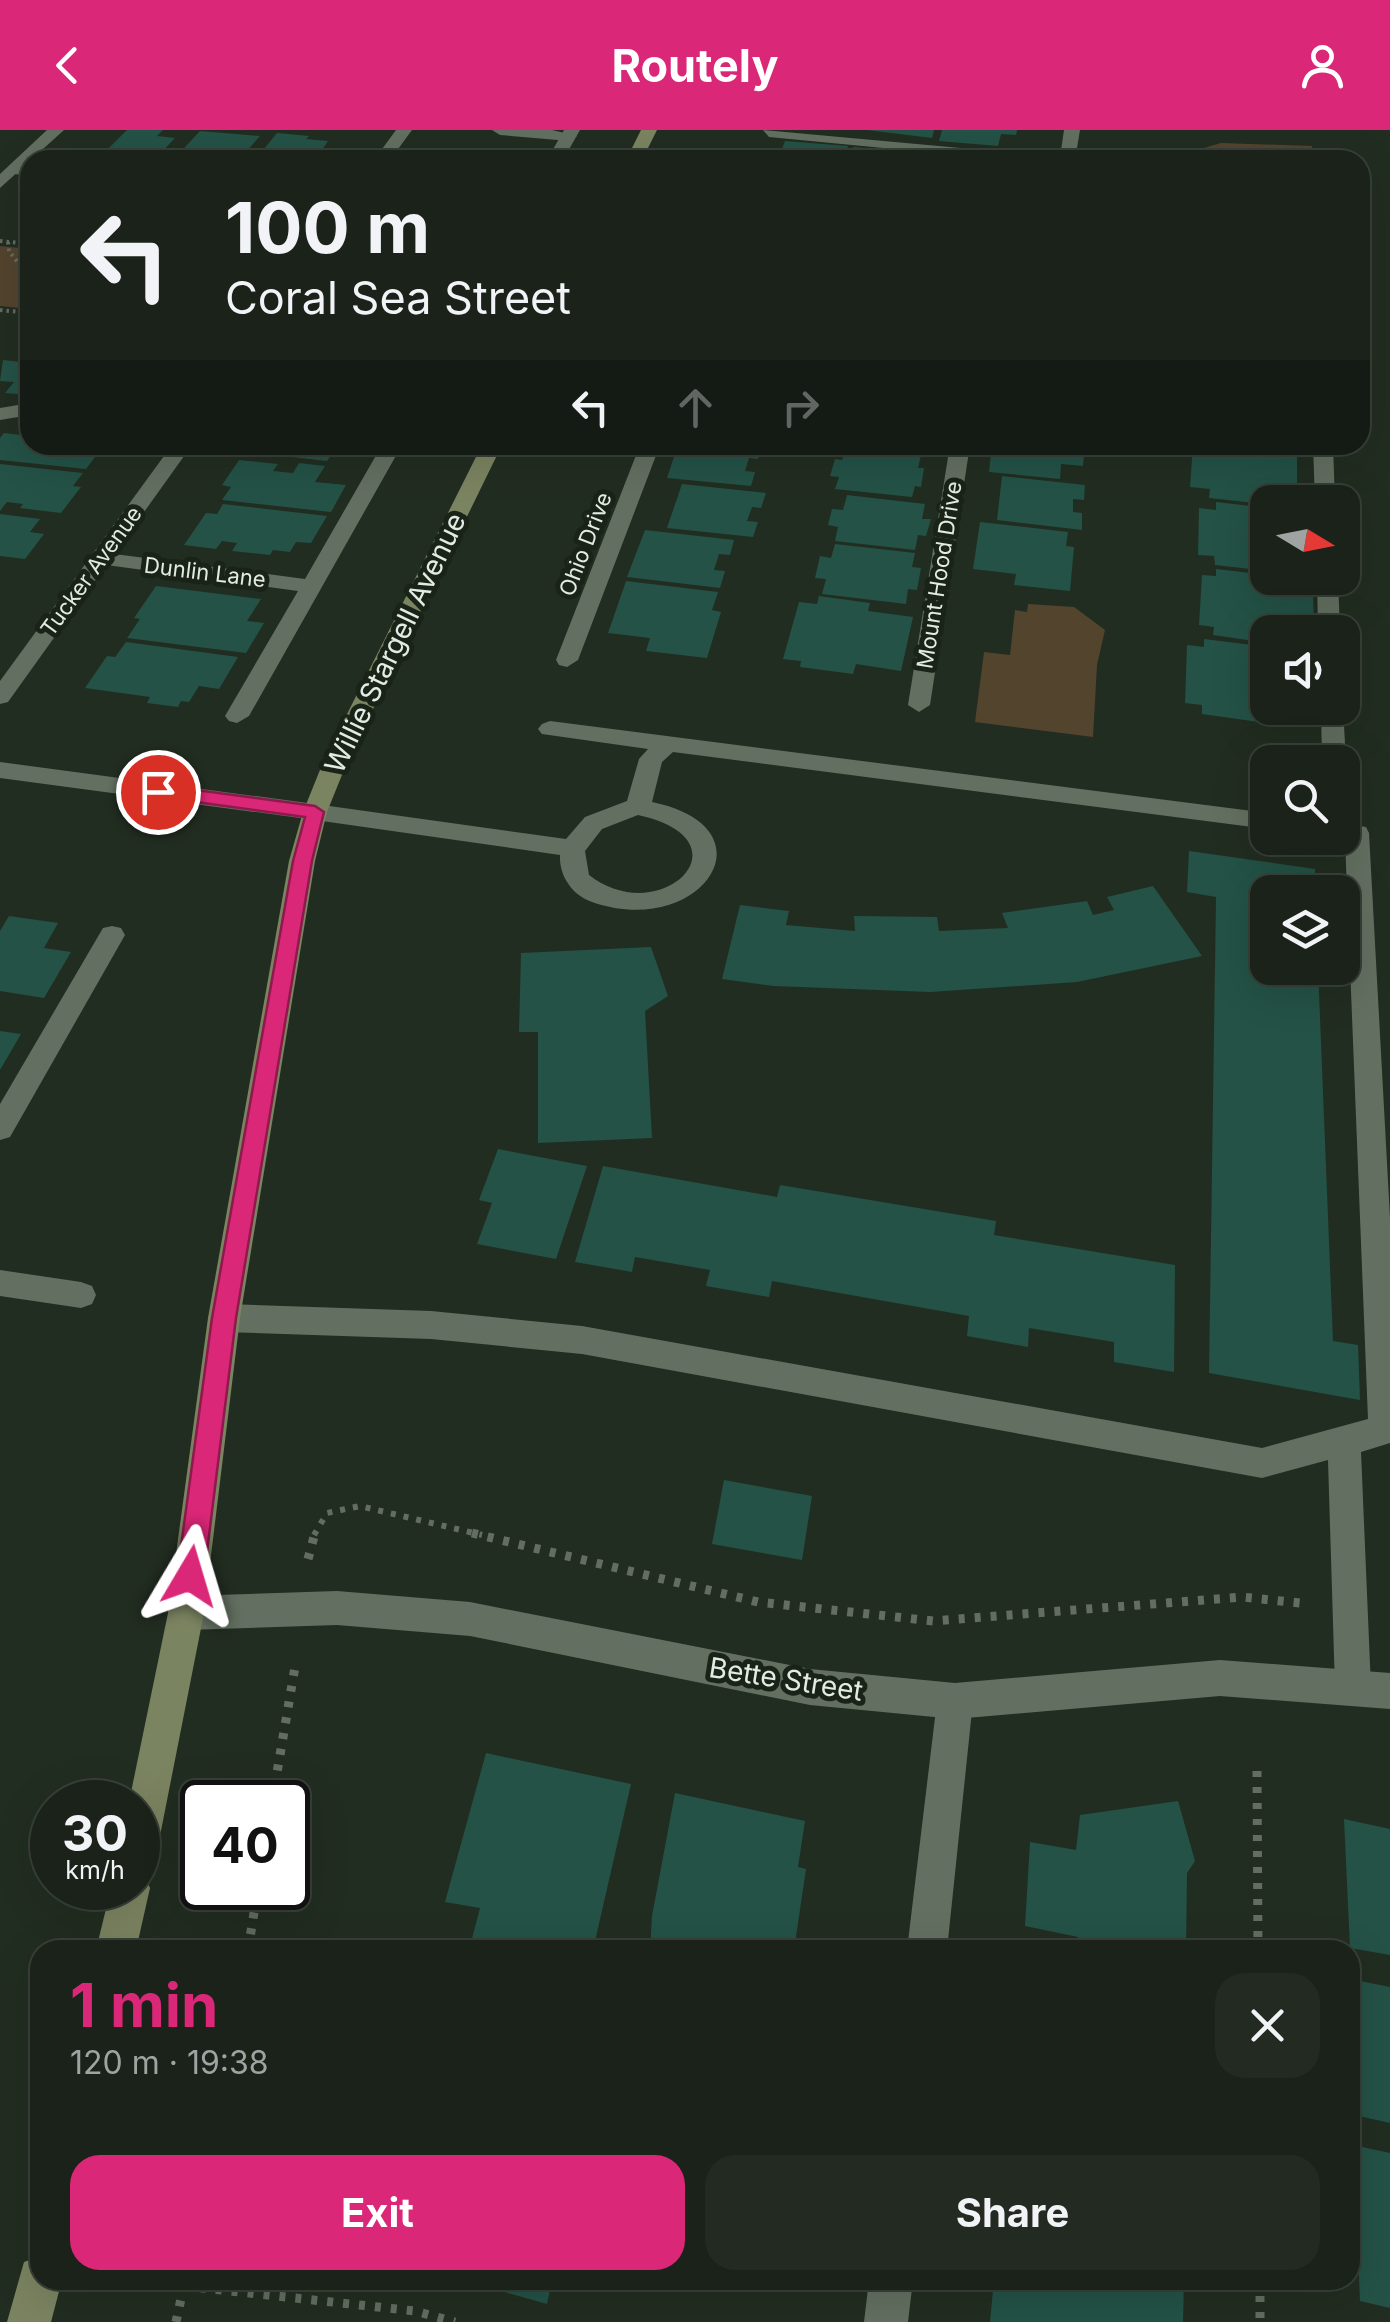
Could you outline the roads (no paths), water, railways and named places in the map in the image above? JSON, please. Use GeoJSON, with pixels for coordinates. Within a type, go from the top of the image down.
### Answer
{"type":"FeatureCollection","features":[{"type":"Feature","properties":{"kind":"street"},"geometry":{"type":"LineString","coordinates":[[35,150],[56,130]]}},
{"type":"Feature","properties":{"kind":"street"},"geometry":{"type":"LineString","coordinates":[[500,130],[570,133]]}},
{"type":"Feature","properties":{"kind":"street"},"geometry":{"type":"LineString","coordinates":[[768,132],[952,150]]}},
{"type":"Feature","properties":{"kind":"street","name":"Tucker Avenue"},"geometry":{"type":"LineString","coordinates":[[0,697],[175,455]]}},
{"type":"Feature","properties":{"kind":"street","name":"Dunlin Lane"},"geometry":{"type":"LineString","coordinates":[[237,716],[386,455]]}},
{"type":"Feature","properties":{"kind":"street","name":"Willie Stargell Avenue"},"geometry":{"type":"LineString","coordinates":[[152,1780],[186,1613],[224,1318],[302,861],[315,812],[336,760],[487,455]]}},
{"type":"Feature","properties":{"kind":"street","name":"Ohio Drive"},"geometry":{"type":"LineString","coordinates":[[568,660],[646,455]]}},
{"type":"Feature","properties":{"kind":"street","name":"Mount Hood Drive"},"geometry":{"type":"LineString","coordinates":[[918,705],[958,455]]}},
{"type":"Feature","properties":{"kind":"street"},"geometry":{"type":"LineString","coordinates":[[1323,455],[1324,485]]}},
{"type":"Feature","properties":{"kind":"street","name":"Dunlin Lane"},"geometry":{"type":"LineString","coordinates":[[98,558],[311,586]]}},
{"type":"Feature","properties":{"kind":"street"},"geometry":{"type":"LineString","coordinates":[[550,729],[1250,819]]}},
{"type":"Feature","properties":{"kind":"street"},"geometry":{"type":"LineString","coordinates":[[638,808],[651,759],[669,743]]}},
{"type":"Feature","properties":{"kind":"street"},"geometry":{"type":"LineString","coordinates":[[0,770],[572,848]]}},
{"type":"Feature","properties":{"kind":"street"},"geometry":{"type":"LineString","coordinates":[[638,808],[681,816],[697,828],[706,843],[708,860],[701,876],[686,890],[654,901],[617,901],[596,893],[581,881],[572,865],[572,848],[577,836],[602,816],[638,808]]}},
{"type":"Feature","properties":{"kind":"street"},"geometry":{"type":"LineString","coordinates":[[224,1318],[431,1325],[582,1340],[1262,1463],[1384,1430],[1358,855]]}},
{"type":"Feature","properties":{"kind":"street"},"geometry":{"type":"LineString","coordinates":[[0,1128],[112,935]]}},
{"type":"Feature","properties":{"kind":"street"},"geometry":{"type":"LineString","coordinates":[[8,1284],[81,1296]]}},
{"type":"Feature","properties":{"kind":"street"},"geometry":{"type":"LineString","coordinates":[[1344,1441],[1353,1688]]}},
{"type":"Feature","properties":{"kind":"street","name":"Bette Street"},"geometry":{"type":"LineString","coordinates":[[186,1613],[338,1608],[470,1619],[810,1687],[955,1701],[1220,1678],[1390,1690]]}},
{"type":"Feature","properties":{"kind":"street"},"geometry":{"type":"LineString","coordinates":[[928,1940],[955,1701]]}},
{"type":"Feature","properties":{"kind":"street"},"geometry":{"type":"LineString","coordinates":[[118,1940],[125,1910]]}},
{"type":"Feature","properties":{"kind":"street"},"geometry":{"type":"LineString","coordinates":[[29,2322],[37,2290]]}},
{"type":"Feature","properties":{"kind":"street"},"geometry":{"type":"LineString","coordinates":[[886,2322],[890,2290]]}}]}
